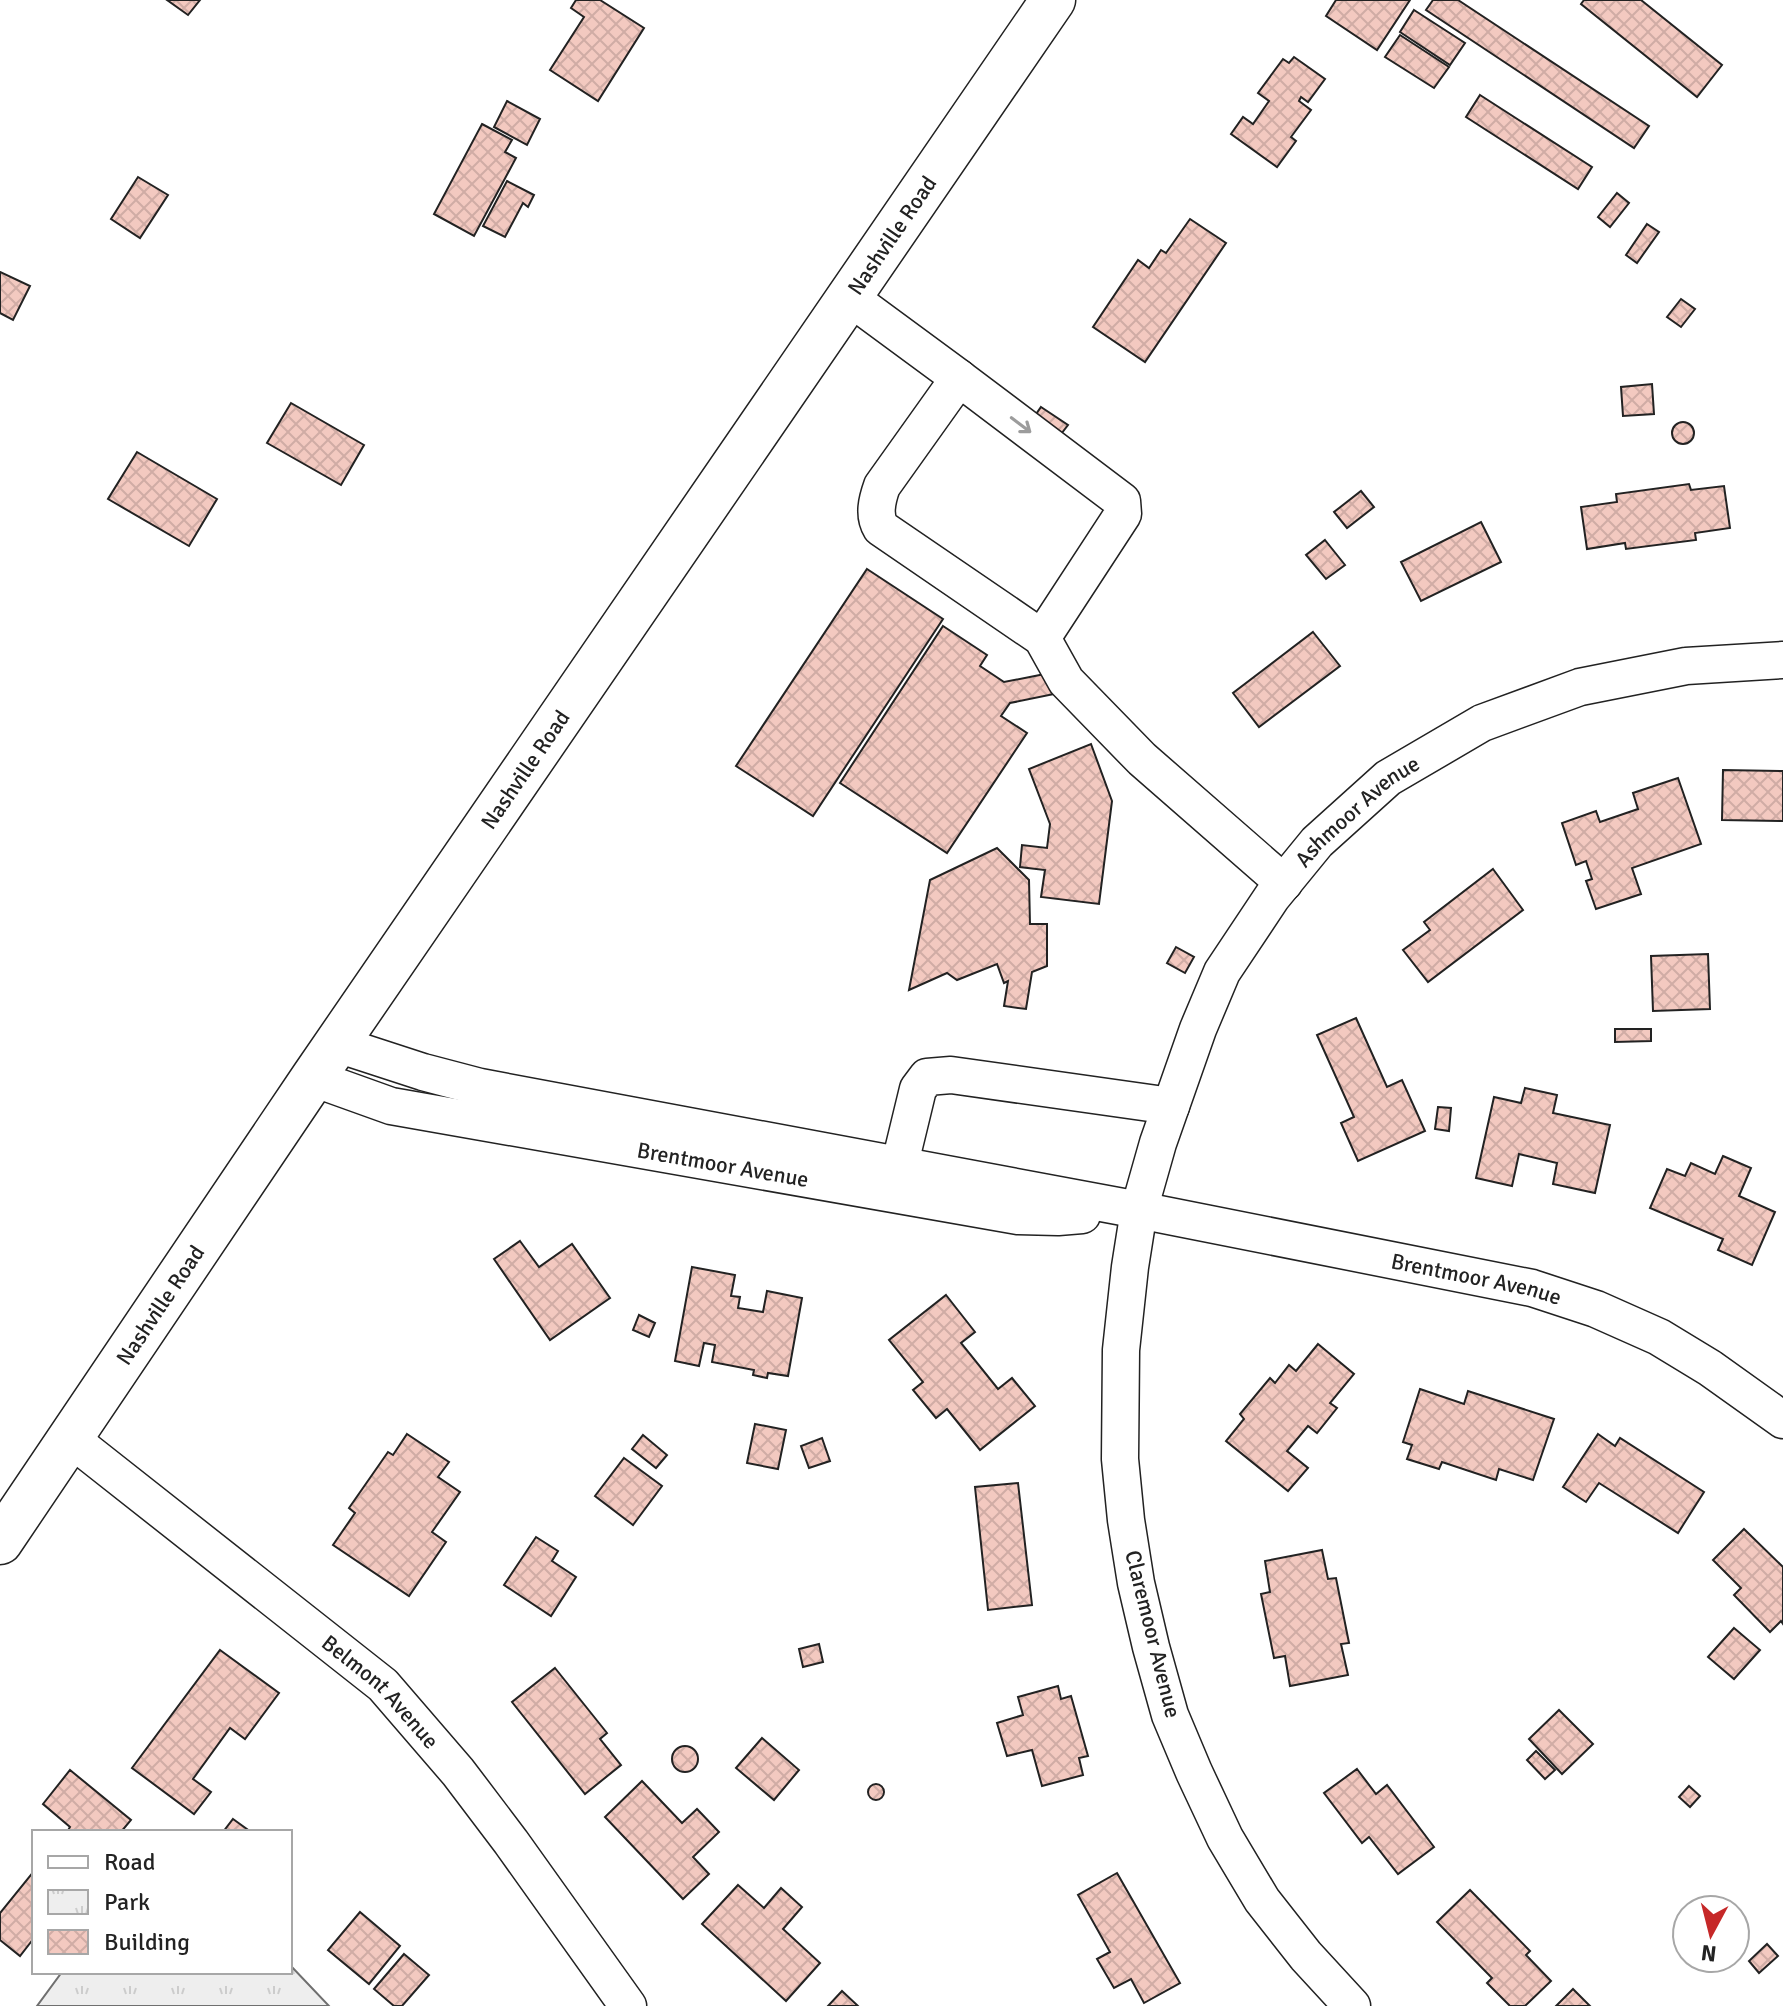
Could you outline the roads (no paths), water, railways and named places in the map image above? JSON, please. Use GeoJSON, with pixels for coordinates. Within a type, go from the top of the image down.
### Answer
{"type":"FeatureCollection","features":[{"type":"Feature","properties":{"kind":"main road","name":"Nashville Road"},"geometry":{"type":"LineString","coordinates":[[0,1542],[325,1061],[1053,0]]}},
{"type":"Feature","properties":{"kind":"street"},"geometry":{"type":"LineString","coordinates":[[849,297],[1122,501],[1123,514],[1042,638]]}},
{"type":"Feature","properties":{"kind":"street"},"geometry":{"type":"LineString","coordinates":[[959,378],[882,486],[876,520],[881,528],[1042,638],[1066,681],[1142,759],[1284,883]]}},
{"type":"Feature","properties":{"kind":"street","name":"Ashmoor Avenue"},"geometry":{"type":"LineString","coordinates":[[1139,1210],[1158,1143],[1198,1029],[1222,972],[1272,897],[1317,842],[1388,778],[1482,723],[1580,687],[1686,666],[1783,660]]}},
{"type":"Feature","properties":{"kind":"street","name":"Brentmoor Avenue"},"geometry":{"type":"LineString","coordinates":[[325,1061],[423,1072],[896,1180],[1139,1210],[1532,1288],[1596,1309],[1659,1337],[1710,1368],[1783,1420]]}},
{"type":"Feature","properties":{"kind":"street"},"geometry":{"type":"LineString","coordinates":[[896,1180],[918,1089],[927,1077],[951,1075],[1171,1106]]}},
{"type":"Feature","properties":{"kind":"street","name":"Claremoor Avenue"},"geometry":{"type":"LineString","coordinates":[[1139,1210],[1121,1350],[1120,1459],[1128,1536],[1151,1647],[1170,1715],[1225,1838],[1262,1900],[1306,1956],[1352,2006]]}},
{"type":"Feature","properties":{"kind":"street","name":"Belmont Avenue"},"geometry":{"type":"LineString","coordinates":[[71,1439],[383,1685],[458,1772],[565,1915],[628,2006]]}}]}
